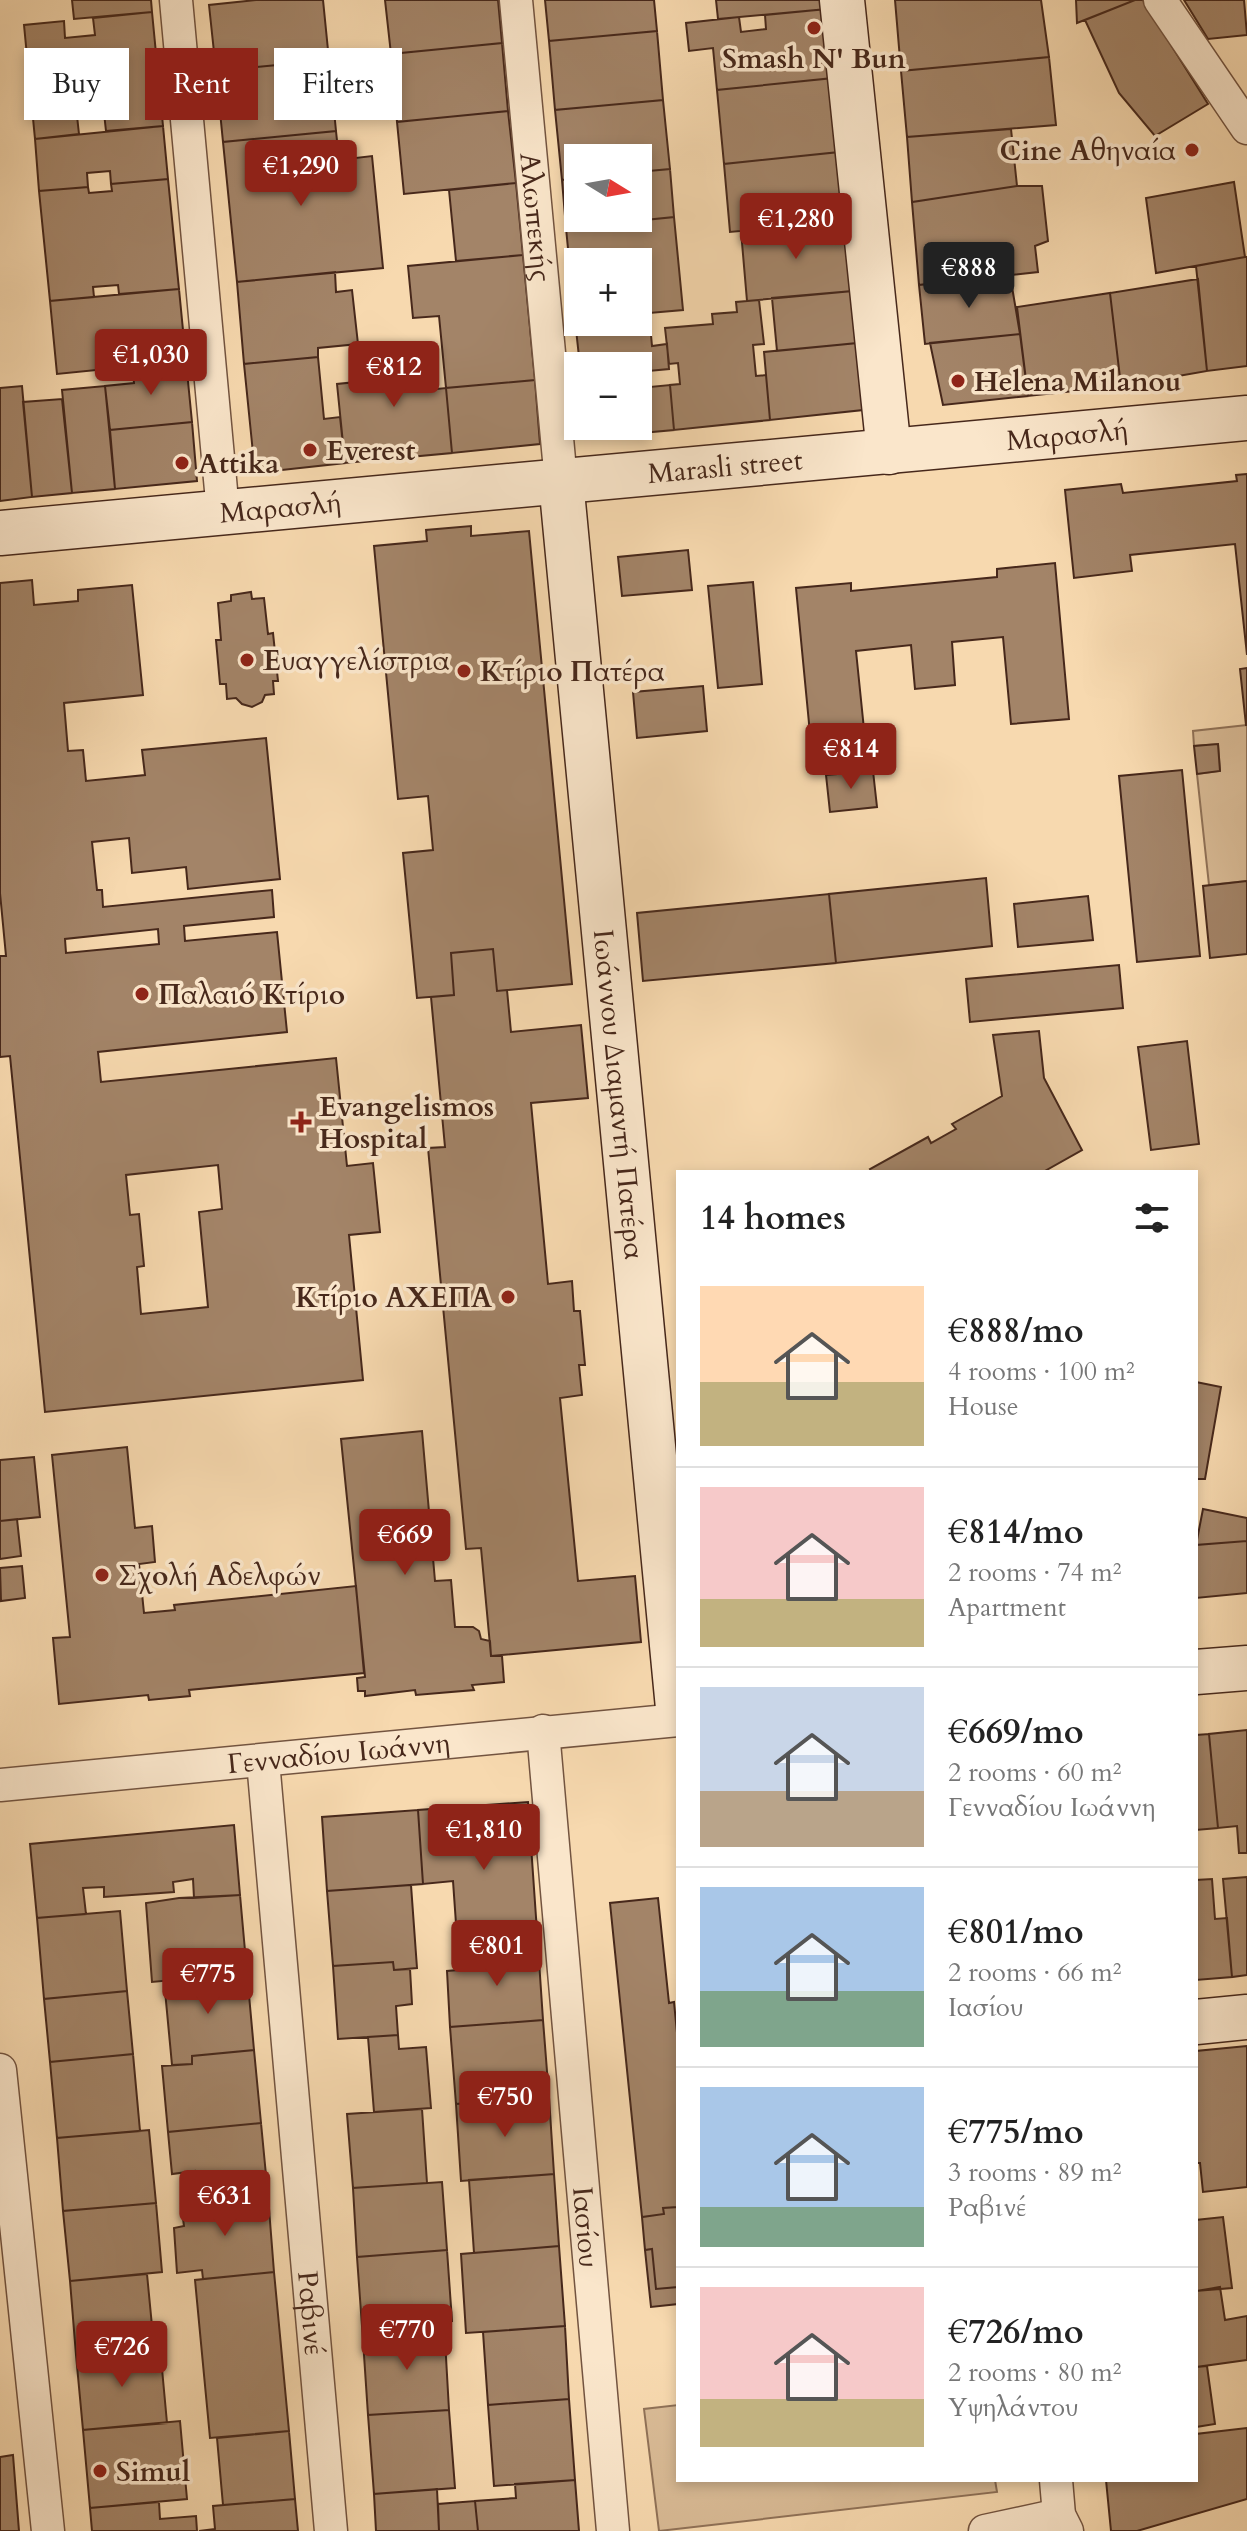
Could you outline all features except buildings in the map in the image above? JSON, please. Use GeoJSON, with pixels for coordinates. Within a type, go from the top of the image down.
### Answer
{"type":"FeatureCollection","features":[{"type":"Feature","properties":{"kind":"street"},"geometry":{"type":"LineString","coordinates":[[176,0],[223,512]]}},
{"type":"Feature","properties":{"kind":"street","name":"Αλωπεκής"},"geometry":{"type":"LineString","coordinates":[[516,0],[561,481]]}},
{"type":"Feature","properties":{"kind":"street"},"geometry":{"type":"LineString","coordinates":[[842,0],[889,452]]}},
{"type":"Feature","properties":{"kind":"street"},"geometry":{"type":"LineString","coordinates":[[1160,0],[1247,128]]}},
{"type":"Feature","properties":{"kind":"street","name":"Μαρασλή"},"geometry":{"type":"LineString","coordinates":[[889,452],[1247,418]]}},
{"type":"Feature","properties":{"kind":"street","name":"Marasli street"},"geometry":{"type":"LineString","coordinates":[[561,481],[889,452]]}},
{"type":"Feature","properties":{"kind":"street","name":"Μαρασλή"},"geometry":{"type":"LineString","coordinates":[[0,533],[561,481]]}},
{"type":"Feature","properties":{"kind":"street","name":"Ιωάννου Διαμαντή Πατέρα"},"geometry":{"type":"LineString","coordinates":[[561,481],[676,1687]]}},
{"type":"Feature","properties":{"kind":"street"},"geometry":{"type":"LineString","coordinates":[[1198,1672],[1247,1668]]}},
{"type":"Feature","properties":{"kind":"street","name":"Γενναδίου Ιωάννη"},"geometry":{"type":"LineString","coordinates":[[0,1785],[676,1720]]}},
{"type":"Feature","properties":{"kind":"street","name":"Ιασίου"},"geometry":{"type":"LineString","coordinates":[[543,1731],[613,2531]]}},
{"type":"Feature","properties":{"kind":"street","name":"Ραβινέ"},"geometry":{"type":"LineString","coordinates":[[263,1761],[331,2531]]}},
{"type":"Feature","properties":{"kind":"street"},"geometry":{"type":"LineString","coordinates":[[1198,2022],[1247,2017]]}},
{"type":"Feature","properties":{"kind":"street"},"geometry":{"type":"LineString","coordinates":[[0,2070],[48,2531]]}},
{"type":"Feature","properties":{"kind":"street"},"geometry":{"type":"LineString","coordinates":[[985,2531],[1063,2523],[1056,2482]]}},
{"type":"Feature","properties":{"kind":"shaded area"},"geometry":{"type":"Polygon","coordinates":[[[1247,725],[1247,881],[1209,885],[1197,774],[1220,771],[1218,744],[1194,746],[1193,731],[1247,725]]]}},
{"type":"Feature","properties":{"kind":"shaded area"},"geometry":{"type":"Polygon","coordinates":[[[676,2405],[676,2482],[995,2482],[997,2492],[659,2531],[644,2409],[676,2405]]]}},
{"type":"Feature","properties":{"kind":"place","name":"Smash N' Bun"},"geometry":{"type":"Point","coordinates":[814,28]}},
{"type":"Feature","properties":{"kind":"place","name":"Cine Αθηναία"},"geometry":{"type":"Point","coordinates":[1192,150]}},
{"type":"Feature","properties":{"kind":"place","name":"Helena Milanou"},"geometry":{"type":"Point","coordinates":[958,381]}},
{"type":"Feature","properties":{"kind":"place","name":"Everest"},"geometry":{"type":"Point","coordinates":[310,450]}},
{"type":"Feature","properties":{"kind":"place","name":"Attika"},"geometry":{"type":"Point","coordinates":[182,463]}},
{"type":"Feature","properties":{"kind":"place","name":"Ευαγγελίστρια"},"geometry":{"type":"Point","coordinates":[247,660]}},
{"type":"Feature","properties":{"kind":"place","name":"Κτίριο Πατέρα"},"geometry":{"type":"Point","coordinates":[464,671]}},
{"type":"Feature","properties":{"kind":"place","name":"Παλαιό Κτίριο"},"geometry":{"type":"Point","coordinates":[142,994]}},
{"type":"Feature","properties":{"kind":"place","name":"Evangelismos Hospital"},"geometry":{"type":"Point","coordinates":[301,1122]}},
{"type":"Feature","properties":{"kind":"place","name":"Κτίριο ΑΧΕΠΑ"},"geometry":{"type":"Point","coordinates":[508,1297]}},
{"type":"Feature","properties":{"kind":"place","name":"Σχολή Αδελφών"},"geometry":{"type":"Point","coordinates":[102,1575]}},
{"type":"Feature","properties":{"kind":"place","name":"Simul"},"geometry":{"type":"Point","coordinates":[100,2471]}}]}
